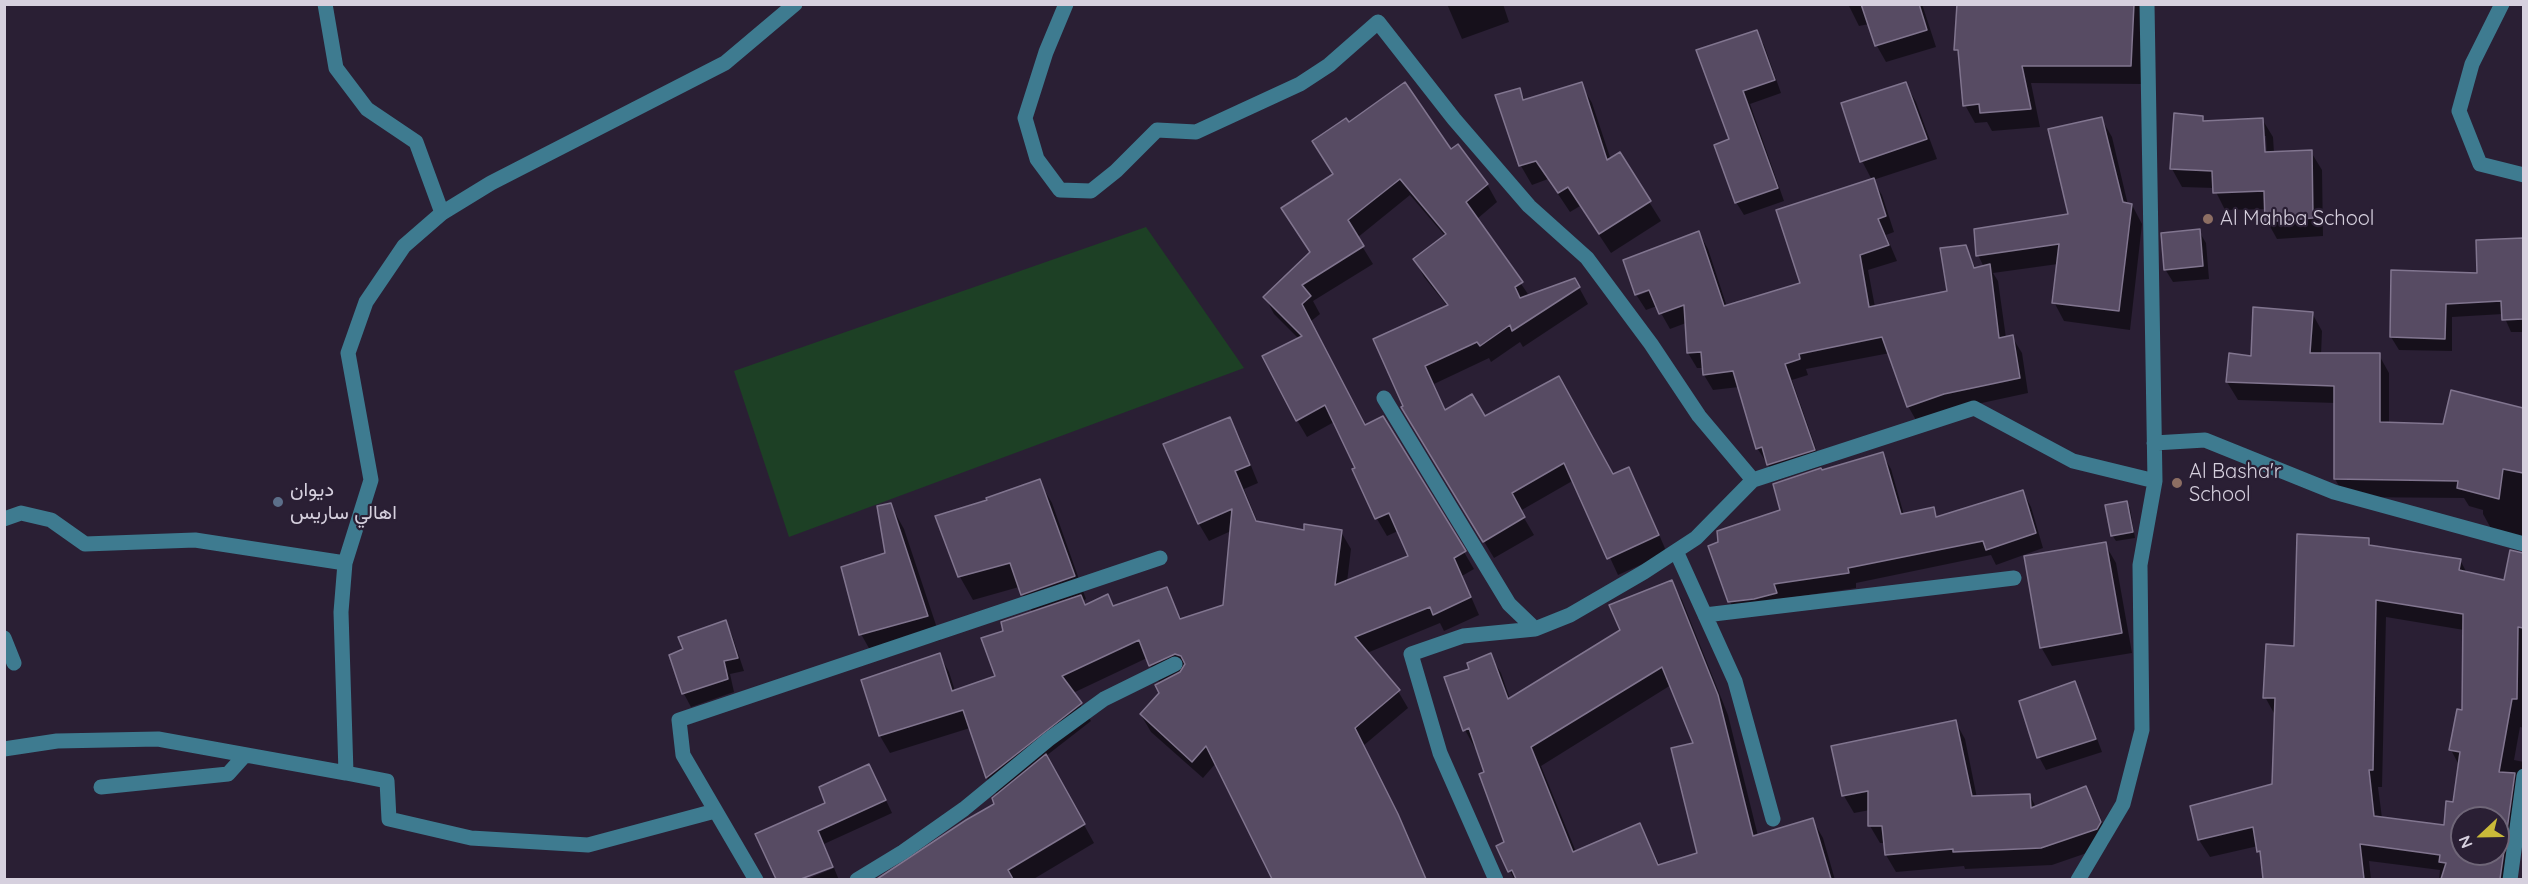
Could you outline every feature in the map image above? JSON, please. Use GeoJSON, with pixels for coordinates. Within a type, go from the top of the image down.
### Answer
{"type":"FeatureCollection","features":[{"type":"Feature","properties":{"kind":"street"},"geometry":{"type":"LineString","coordinates":[[325,4],[336,68],[367,109],[416,142],[442,213]]}},
{"type":"Feature","properties":{"kind":"street"},"geometry":{"type":"LineString","coordinates":[[346,773],[341,612],[345,563],[371,480],[348,353],[366,302],[404,246],[442,213],[491,183],[725,63],[795,4]]}},
{"type":"Feature","properties":{"kind":"street"},"geometry":{"type":"LineString","coordinates":[[1066,4],[1046,51],[1025,118],[1037,159],[1060,190],[1091,191],[1116,171],[1157,130],[1196,132],[1300,84],[1329,64],[1378,22],[1454,118],[1529,206],[1587,258],[1651,344],[1699,416],[1753,480]]}},
{"type":"Feature","properties":{"kind":"street"},"geometry":{"type":"LineString","coordinates":[[2078,879],[2123,804],[2142,730],[2140,565],[2155,481],[2147,4]]}},
{"type":"Feature","properties":{"kind":"street"},"geometry":{"type":"LineString","coordinates":[[2502,4],[2472,64],[2459,111],[2480,164],[2523,176]]}},
{"type":"Feature","properties":{"kind":"street"},"geometry":{"type":"LineString","coordinates":[[1384,398],[1509,604],[1535,630]]}},
{"type":"Feature","properties":{"kind":"street"},"geometry":{"type":"LineString","coordinates":[[1495,879],[1440,753],[1412,654],[1463,636],[1535,630],[1570,615],[1696,538],[1753,480],[1974,408],[2073,461],[2155,481]]}},
{"type":"Feature","properties":{"kind":"street"},"geometry":{"type":"LineString","coordinates":[[2154,443],[2205,440],[2334,492],[2523,544]]}},
{"type":"Feature","properties":{"kind":"street"},"geometry":{"type":"LineString","coordinates":[[4,519],[21,513],[51,520],[86,544],[195,540],[345,563]]}},
{"type":"Feature","properties":{"kind":"street"},"geometry":{"type":"LineString","coordinates":[[1676,551],[1735,681],[1773,819]]}},
{"type":"Feature","properties":{"kind":"street"},"geometry":{"type":"LineString","coordinates":[[756,879],[683,754],[679,720],[1160,558]]}},
{"type":"Feature","properties":{"kind":"street"},"geometry":{"type":"LineString","coordinates":[[1705,615],[2014,578]]}},
{"type":"Feature","properties":{"kind":"street"},"geometry":{"type":"LineString","coordinates":[[4,638],[15,663]]}},
{"type":"Feature","properties":{"kind":"street"},"geometry":{"type":"LineString","coordinates":[[857,879],[903,852],[964,809],[1049,739],[1104,699],[1174,663]]}},
{"type":"Feature","properties":{"kind":"street"},"geometry":{"type":"LineString","coordinates":[[4,749],[57,741],[158,739],[346,773],[387,782],[389,819],[471,838],[588,845],[715,811]]}},
{"type":"Feature","properties":{"kind":"street"},"geometry":{"type":"LineString","coordinates":[[101,788],[228,774],[245,755]]}},
{"type":"Feature","properties":{"kind":"street"},"geometry":{"type":"LineString","coordinates":[[2510,879],[2523,776]]}},
{"type":"Feature","properties":{"kind":"green space"},"geometry":{"type":"Polygon","coordinates":[[[1146,227],[1244,368],[789,537],[734,371],[1146,227]]]}},
{"type":"Feature","properties":{"kind":"building"},"geometry":{"type":"Polygon","coordinates":[[[1861,4],[1919,4],[1927,30],[1875,46],[1861,4]]]}},
{"type":"Feature","properties":{"kind":"building"},"geometry":{"type":"Polygon","coordinates":[[[1957,4],[2134,4],[2131,66],[2022,66],[2031,109],[1980,113],[1979,104],[1963,106],[1958,50],[1954,50],[1957,4]]]}},
{"type":"Feature","properties":{"kind":"building"},"geometry":{"type":"Polygon","coordinates":[[[1757,30],[1775,80],[1743,91],[1778,188],[1735,203],[1714,145],[1729,139],[1696,50],[1757,30]]]}},
{"type":"Feature","properties":{"kind":"building"},"geometry":{"type":"Polygon","coordinates":[[[1405,82],[1451,149],[1458,144],[1488,184],[1466,202],[1523,282],[1515,287],[1520,298],[1575,278],[1580,287],[1512,331],[1510,325],[1480,346],[1477,342],[1425,366],[1445,410],[1472,394],[1485,416],[1559,376],[1613,474],[1629,467],[1659,535],[1607,559],[1564,463],[1512,493],[1525,517],[1483,542],[1401,407],[1403,406],[1373,339],[1448,305],[1413,259],[1446,234],[1400,179],[1348,220],[1364,246],[1302,285],[1311,296],[1302,304],[1365,425],[1383,416],[1466,551],[1454,558],[1471,597],[1433,615],[1430,607],[1355,637],[1400,690],[1355,728],[1398,814],[1426,879],[1272,879],[1206,746],[1192,762],[1140,714],[1159,693],[1155,685],[1180,672],[1185,664],[1181,656],[1175,654],[1149,666],[1139,640],[1062,676],[1082,703],[986,778],[963,710],[879,736],[861,680],[940,653],[952,691],[995,676],[981,638],[1003,631],[1001,622],[1081,595],[1085,605],[1108,594],[1113,606],[1167,587],[1180,619],[1223,605],[1232,509],[1198,524],[1163,444],[1230,417],[1250,465],[1235,471],[1256,521],[1304,530],[1304,524],[1342,530],[1335,585],[1408,556],[1389,513],[1375,519],[1352,469],[1355,468],[1325,405],[1296,421],[1262,356],[1302,336],[1263,297],[1310,252],[1281,208],[1333,174],[1312,141],[1346,118],[1349,122],[1405,82]]]}},
{"type":"Feature","properties":{"kind":"building"},"geometry":{"type":"Polygon","coordinates":[[[1582,82],[1607,160],[1620,152],[1651,201],[1599,234],[1568,187],[1558,193],[1536,161],[1519,166],[1495,95],[1520,88],[1523,100],[1582,82]]]}},
{"type":"Feature","properties":{"kind":"building"},"geometry":{"type":"Polygon","coordinates":[[[1906,82],[1927,139],[1860,162],[1841,103],[1906,82]]]}},
{"type":"Feature","properties":{"kind":"building"},"geometry":{"type":"Polygon","coordinates":[[[2174,113],[2203,116],[2203,121],[2263,118],[2265,152],[2312,150],[2313,218],[2265,222],[2264,191],[2213,193],[2212,171],[2170,169],[2174,113]]]}},
{"type":"Feature","properties":{"kind":"building"},"geometry":{"type":"Polygon","coordinates":[[[2102,117],[2123,202],[2132,204],[2119,311],[2052,303],[2059,244],[1976,256],[1974,229],[2068,214],[2048,129],[2102,117]]]}},
{"type":"Feature","properties":{"kind":"building"},"geometry":{"type":"Polygon","coordinates":[[[1874,178],[1886,216],[1878,219],[1889,245],[1860,255],[1869,307],[1947,291],[1940,248],[1966,245],[1974,268],[1990,264],[1999,338],[2013,335],[2020,378],[1944,394],[1907,407],[1882,337],[1799,354],[1800,359],[1785,364],[1815,450],[1767,465],[1762,447],[1756,449],[1733,371],[1703,375],[1701,352],[1687,353],[1684,305],[1659,314],[1649,290],[1635,295],[1623,260],[1699,231],[1724,306],[1800,283],[1776,210],[1874,178]]]}},
{"type":"Feature","properties":{"kind":"building"},"geometry":{"type":"Polygon","coordinates":[[[2200,229],[2203,266],[2164,270],[2161,233],[2200,229]]]}},
{"type":"Feature","properties":{"kind":"building"},"geometry":{"type":"Polygon","coordinates":[[[2523,238],[2523,319],[2502,320],[2501,301],[2446,304],[2445,339],[2390,337],[2391,270],[2477,273],[2476,240],[2523,238]]]}},
{"type":"Feature","properties":{"kind":"building"},"geometry":{"type":"Polygon","coordinates":[[[2253,307],[2313,312],[2310,353],[2380,353],[2380,422],[2443,424],[2451,390],[2523,408],[2523,473],[2503,469],[2499,499],[2457,488],[2458,481],[2334,479],[2334,386],[2226,382],[2229,353],[2251,356],[2253,307]]]}},
{"type":"Feature","properties":{"kind":"building"},"geometry":{"type":"Polygon","coordinates":[[[1883,452],[1901,514],[1934,507],[1936,517],[2023,490],[2036,533],[1986,550],[1983,541],[1848,568],[1849,573],[1774,584],[1777,593],[1728,602],[1708,546],[1718,542],[1717,531],[1780,510],[1773,484],[1821,468],[1822,470],[1883,452]]]}},
{"type":"Feature","properties":{"kind":"building"},"geometry":{"type":"Polygon","coordinates":[[[1040,479],[1075,576],[1021,595],[1010,563],[958,577],[935,516],[987,500],[986,498],[1040,479]]]}},
{"type":"Feature","properties":{"kind":"building"},"geometry":{"type":"Polygon","coordinates":[[[2127,501],[2133,532],[2111,536],[2105,505],[2127,501]]]}},
{"type":"Feature","properties":{"kind":"building"},"geometry":{"type":"Polygon","coordinates":[[[891,503],[928,616],[859,635],[841,567],[885,553],[877,506],[891,503]]]}},
{"type":"Feature","properties":{"kind":"building"},"geometry":{"type":"Polygon","coordinates":[[[2297,534],[2369,538],[2369,545],[2461,559],[2459,570],[2504,580],[2510,550],[2523,553],[2523,628],[2518,627],[2517,699],[2512,699],[2499,772],[2515,773],[2510,808],[2510,806],[2450,806],[2450,866],[2502,866],[2500,879],[2441,879],[2446,863],[2439,862],[2440,855],[2360,844],[2364,879],[2263,879],[2260,851],[2257,852],[2253,827],[2198,840],[2190,806],[2272,784],[2275,698],[2263,698],[2266,644],[2294,646],[2297,534]],[[2376,600],[2373,770],[2369,770],[2374,816],[2444,825],[2446,801],[2453,802],[2460,752],[2449,750],[2457,709],[2462,710],[2463,614],[2376,600]]]}},
{"type":"Feature","properties":{"kind":"building"},"geometry":{"type":"Polygon","coordinates":[[[2106,542],[2122,633],[2040,648],[2024,556],[2106,542]]]}},
{"type":"Feature","properties":{"kind":"building"},"geometry":{"type":"Polygon","coordinates":[[[1672,580],[1718,695],[1753,836],[1813,818],[1831,879],[1516,879],[1512,870],[1508,872],[1496,846],[1504,842],[1479,774],[1484,772],[1469,728],[1463,731],[1444,677],[1469,669],[1467,663],[1491,653],[1508,699],[1620,630],[1609,605],[1672,580]],[[1662,667],[1531,747],[1573,852],[1640,823],[1658,865],[1697,853],[1671,748],[1693,743],[1662,667]]]}},
{"type":"Feature","properties":{"kind":"building"},"geometry":{"type":"Polygon","coordinates":[[[726,620],[738,658],[724,661],[728,679],[682,694],[669,655],[683,649],[678,637],[726,620]]]}},
{"type":"Feature","properties":{"kind":"building"},"geometry":{"type":"Polygon","coordinates":[[[2075,681],[2096,739],[2037,758],[2019,701],[2075,681]]]}},
{"type":"Feature","properties":{"kind":"building"},"geometry":{"type":"Polygon","coordinates":[[[1956,720],[1972,796],[2030,794],[2031,808],[2086,786],[2101,822],[2097,829],[2041,848],[1953,852],[1953,849],[1885,855],[1882,826],[1868,826],[1868,791],[1842,796],[1831,746],[1956,720]]]}},
{"type":"Feature","properties":{"kind":"building"},"geometry":{"type":"Polygon","coordinates":[[[1046,754],[1085,824],[1008,870],[1013,879],[877,879],[994,804],[992,798],[1046,754]]]}},
{"type":"Feature","properties":{"kind":"building"},"geometry":{"type":"Polygon","coordinates":[[[869,764],[886,800],[818,831],[833,867],[801,879],[776,879],[755,834],[825,803],[819,787],[869,764]]]}},
{"type":"Feature","properties":{"kind":"place","name":"Al Mahba School"},"geometry":{"type":"Point","coordinates":[2208,219]}},
{"type":"Feature","properties":{"kind":"place","name":"Al Basha'r School"},"geometry":{"type":"Point","coordinates":[2177,483]}},
{"type":"Feature","properties":{"kind":"place","name":"ديوان اهالي ساريس"},"geometry":{"type":"Point","coordinates":[278,502]}}]}
